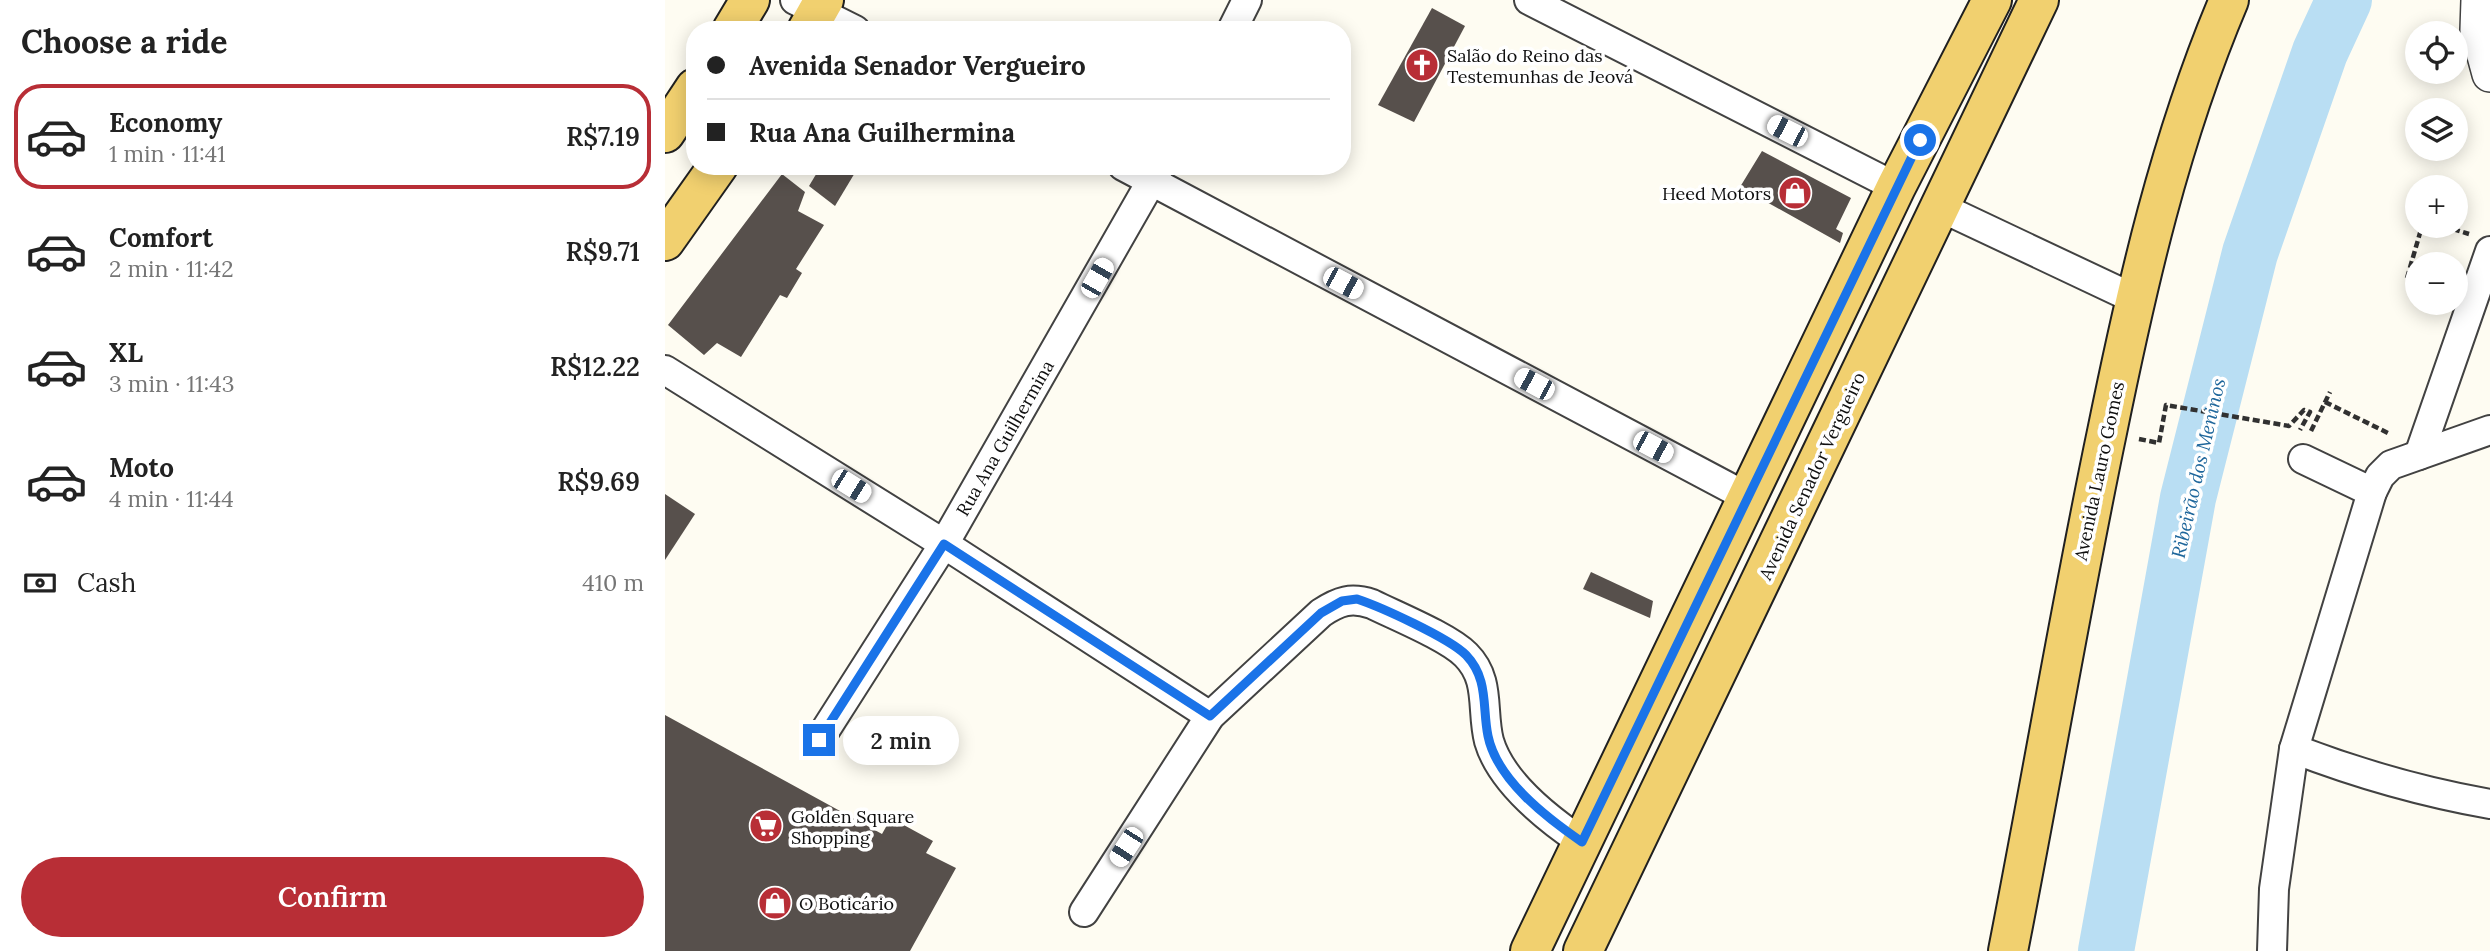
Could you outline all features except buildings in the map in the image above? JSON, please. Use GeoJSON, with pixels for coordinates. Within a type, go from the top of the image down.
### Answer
{"type":"FeatureCollection","features":[{"type":"Feature","properties":{"kind":"main road"},"geometry":{"type":"LineString","coordinates":[[737,21],[750,0]]}},
{"type":"Feature","properties":{"kind":"main road"},"geometry":{"type":"LineString","coordinates":[[1530,951],[1896,187],[1992,0]]}},
{"type":"Feature","properties":{"kind":"main road","name":"Avenida Senador Vergueiro"},"geometry":{"type":"LineString","coordinates":[[1583,951],[2039,0]]}},
{"type":"Feature","properties":{"kind":"main road","name":"Avenida Lauro Gomes"},"geometry":{"type":"LineString","coordinates":[[2008,951],[2081,551],[2135,299],[2171,163],[2229,0]]}},
{"type":"Feature","properties":{"kind":"main road"},"geometry":{"type":"LineString","coordinates":[[665,133],[686,102]]}},
{"type":"Feature","properties":{"kind":"main road"},"geometry":{"type":"LineString","coordinates":[[665,241],[713,175]]}},
{"type":"Feature","properties":{"kind":"street"},"geometry":{"type":"LineString","coordinates":[[1236,21],[1247,0]]}},
{"type":"Feature","properties":{"kind":"street"},"geometry":{"type":"LineString","coordinates":[[1529,0],[1896,187]]}},
{"type":"Feature","properties":{"kind":"street"},"geometry":{"type":"LineString","coordinates":[[2479,0],[2477,30],[2490,74]]}},
{"type":"Feature","properties":{"kind":"street"},"geometry":{"type":"LineString","coordinates":[[811,10],[835,21]]}},
{"type":"Feature","properties":{"kind":"street","name":"Rua Ana Guilhermina"},"geometry":{"type":"LineString","coordinates":[[819,740],[944,544],[1155,175]]}},
{"type":"Feature","properties":{"kind":"street"},"geometry":{"type":"LineString","coordinates":[[1158,175],[1749,498]]}},
{"type":"Feature","properties":{"kind":"street"},"geometry":{"type":"LineString","coordinates":[[1940,207],[2135,299]]}},
{"type":"Feature","properties":{"kind":"street"},"geometry":{"type":"LineString","coordinates":[[2420,452],[2490,251]]}},
{"type":"Feature","properties":{"kind":"street"},"geometry":{"type":"LineString","coordinates":[[665,370],[944,544],[1210,716]]}},
{"type":"Feature","properties":{"kind":"street"},"geometry":{"type":"LineString","coordinates":[[2272,951],[2274,889],[2294,749],[2372,492],[2387,468],[2420,452],[2490,430]]}},
{"type":"Feature","properties":{"kind":"street"},"geometry":{"type":"LineString","coordinates":[[2305,449],[2372,492]]}},
{"type":"Feature","properties":{"kind":"street"},"geometry":{"type":"LineString","coordinates":[[1084,912],[1210,716],[1321,613],[1342,601],[1364,601],[1466,655],[1485,689],[1488,737],[1496,758],[1532,800],[1582,842]]}},
{"type":"Feature","properties":{"kind":"street"},"geometry":{"type":"LineString","coordinates":[[2294,749],[2370,777],[2421,792],[2490,804]]}},
{"type":"Feature","properties":{"kind":"path"},"geometry":{"type":"LineString","coordinates":[[2305,449],[2330,393]]}},
{"type":"Feature","properties":{"kind":"path"},"geometry":{"type":"LineString","coordinates":[[2325,402],[2420,452]]}},
{"type":"Feature","properties":{"kind":"path"},"geometry":{"type":"LineString","coordinates":[[2149,441],[2159,443],[2167,405],[2284,425]]}},
{"type":"Feature","properties":{"kind":"waterway","name":"Ribeirão dos Meninos"},"geometry":{"type":"LineString","coordinates":[[2106,951],[2188,498],[2250,253],[2320,52],[2344,0]]}},
{"type":"Feature","properties":{"kind":"place","name":"Salão do Reino das Testemunhas de Jeová"},"geometry":{"type":"Point","coordinates":[1422,65]}},
{"type":"Feature","properties":{"kind":"place","name":"Heed Motors"},"geometry":{"type":"Point","coordinates":[1795,193]}},
{"type":"Feature","properties":{"kind":"place","name":"Golden Square Shopping"},"geometry":{"type":"Point","coordinates":[766,826]}},
{"type":"Feature","properties":{"kind":"place","name":"O Boticário"},"geometry":{"type":"Point","coordinates":[775,903]}},
{"type":"Feature","properties":{"kind":"route"},"geometry":{"type":"LineString","coordinates":[[819,740],[944,544],[1210,716],[1321,613],[1342,601],[1357,599],[1454,646],[1466,655],[1485,689],[1488,737],[1504,771],[1554,821],[1582,842],[1920,140]]}}]}
